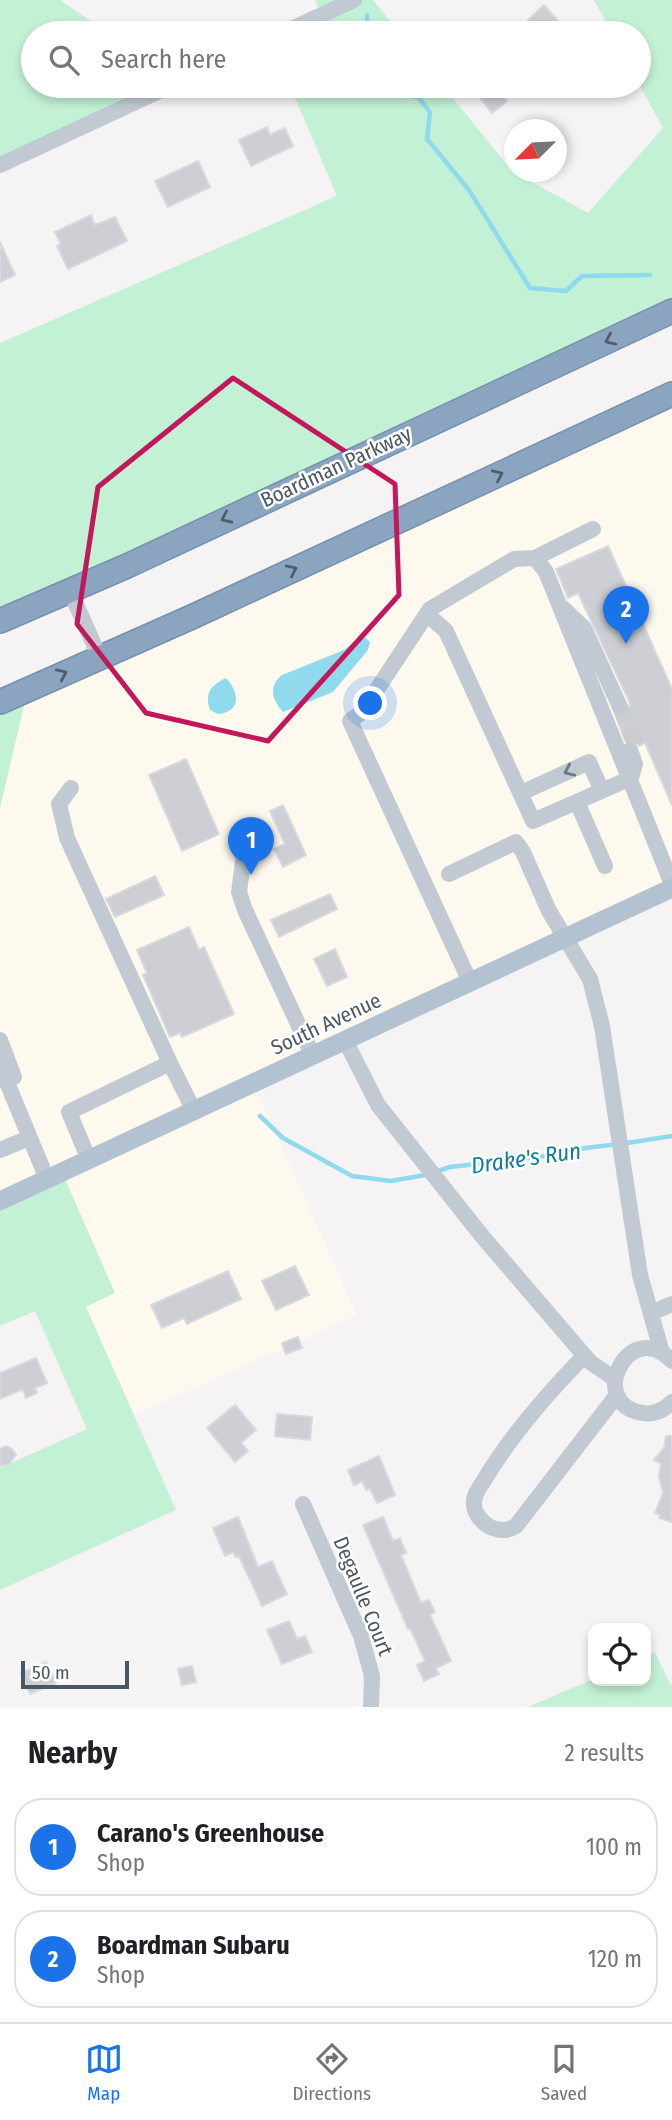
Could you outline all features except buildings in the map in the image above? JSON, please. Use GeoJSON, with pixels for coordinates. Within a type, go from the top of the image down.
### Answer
{"type":"FeatureCollection","features":[{"type":"Feature","properties":{"kind":"highway","name":"Boardman Parkway"},"geometry":{"type":"LineString","coordinates":[[0,621],[127,566],[672,311]]}},
{"type":"Feature","properties":{"kind":"highway"},"geometry":{"type":"LineString","coordinates":[[0,702],[672,394]]}},
{"type":"Feature","properties":{"kind":"main road","name":"South Avenue"},"geometry":{"type":"LineString","coordinates":[[0,1201],[672,886]]}},
{"type":"Feature","properties":{"kind":"street"},"geometry":{"type":"LineString","coordinates":[[309,21],[354,0]]}},
{"type":"Feature","properties":{"kind":"street"},"geometry":{"type":"LineString","coordinates":[[0,165],[144,98]]}},
{"type":"Feature","properties":{"kind":"street"},"geometry":{"type":"LineString","coordinates":[[470,982],[350,721],[362,712],[430,609],[514,559],[535,558],[593,529]]}},
{"type":"Feature","properties":{"kind":"street"},"geometry":{"type":"LineString","coordinates":[[535,558],[547,572],[672,886]]}},
{"type":"Feature","properties":{"kind":"street"},"geometry":{"type":"LineString","coordinates":[[70,591],[100,658]]}},
{"type":"Feature","properties":{"kind":"street"},"geometry":{"type":"LineString","coordinates":[[560,605],[578,631],[616,708]]}},
{"type":"Feature","properties":{"kind":"street"},"geometry":{"type":"LineString","coordinates":[[427,614],[446,631],[533,821],[602,791],[632,782],[643,762],[634,748]]}},
{"type":"Feature","properties":{"kind":"street"},"geometry":{"type":"LineString","coordinates":[[521,793],[589,762],[602,791]]}},
{"type":"Feature","properties":{"kind":"street"},"geometry":{"type":"LineString","coordinates":[[71,788],[59,804],[66,838],[194,1111]]}},
{"type":"Feature","properties":{"kind":"street"},"geometry":{"type":"LineString","coordinates":[[577,802],[605,866]]}},
{"type":"Feature","properties":{"kind":"street"},"geometry":{"type":"LineString","coordinates":[[449,874],[516,842],[549,911],[590,979],[602,1026],[640,1275],[667,1357]]}},
{"type":"Feature","properties":{"kind":"street"},"geometry":{"type":"LineString","coordinates":[[244,855],[239,892],[244,911],[313,1056]]}},
{"type":"Feature","properties":{"kind":"street"},"geometry":{"type":"LineString","coordinates":[[0,1040],[33,1127],[25,1140],[0,1150]]}},
{"type":"Feature","properties":{"kind":"street"},"geometry":{"type":"LineString","coordinates":[[345,1040],[378,1105],[482,1236],[584,1356],[616,1387],[623,1403],[639,1413],[659,1412],[670,1405]]}},
{"type":"Feature","properties":{"kind":"street"},"geometry":{"type":"LineString","coordinates":[[89,1160],[69,1112],[170,1063]]}},
{"type":"Feature","properties":{"kind":"street"},"geometry":{"type":"LineString","coordinates":[[1,1068],[25,1140]]}},
{"type":"Feature","properties":{"kind":"street"},"geometry":{"type":"LineString","coordinates":[[0,1091],[47,1179]]}},
{"type":"Feature","properties":{"kind":"street"},"geometry":{"type":"LineString","coordinates":[[651,1313],[672,1304]]}},
{"type":"Feature","properties":{"kind":"street"},"geometry":{"type":"LineString","coordinates":[[584,1356],[556,1384],[497,1458],[473,1499],[474,1510],[483,1522],[502,1530],[516,1526],[616,1387],[617,1369],[623,1359],[642,1349],[652,1349],[667,1357]]}},
{"type":"Feature","properties":{"kind":"street","name":"Degaulle Court"},"geometry":{"type":"LineString","coordinates":[[303,1504],[361,1636],[372,1676],[371,1707]]}},
{"type":"Feature","properties":{"kind":"highlighted area"},"geometry":{"type":"Polygon","coordinates":[[[233,378],[395,484],[399,595],[268,741],[146,713],[77,624],[98,487],[233,378]]]}},
{"type":"Feature","properties":{"kind":"shaded area"},"geometry":{"type":"Polygon","coordinates":[[[672,394],[672,888],[253,1083],[357,1315],[134,1415],[85,1307],[115,1292],[0,1201],[0,808],[28,689],[672,394]]]}},
{"type":"Feature","properties":{"kind":"green space"},"geometry":{"type":"Polygon","coordinates":[[[0,0],[60,0],[91,21],[21,21],[21,98],[131,98],[133,103],[0,165],[0,0]]]}},
{"type":"Feature","properties":{"kind":"green space"},"geometry":{"type":"Polygon","coordinates":[[[315,0],[373,0],[390,21],[308,21],[321,15],[315,0]]]}},
{"type":"Feature","properties":{"kind":"green space"},"geometry":{"type":"Polygon","coordinates":[[[594,0],[672,0],[672,311],[0,621],[0,343],[337,196],[295,98],[453,98],[504,161],[504,182],[532,182],[588,213],[663,128],[647,98],[651,98],[651,21],[605,21],[594,0]]]}},
{"type":"Feature","properties":{"kind":"green space"},"geometry":{"type":"Polygon","coordinates":[[[28,689],[0,808],[0,702],[28,689]]]}},
{"type":"Feature","properties":{"kind":"green space"},"geometry":{"type":"Polygon","coordinates":[[[62,1172],[115,1293],[86,1307],[176,1510],[0,1590],[0,1468],[87,1429],[35,1311],[0,1326],[0,1201],[62,1172]]]}},
{"type":"Feature","properties":{"kind":"green space"},"geometry":{"type":"Polygon","coordinates":[[[655,1652],[672,1684],[672,1707],[528,1707],[588,1681],[588,1686],[651,1686],[651,1654],[655,1652]]]}},
{"type":"Feature","properties":{"kind":"water"},"geometry":{"type":"Polygon","coordinates":[[[363,635],[370,642],[368,650],[333,692],[283,712],[273,693],[275,684],[282,675],[344,650],[363,635]]]}},
{"type":"Feature","properties":{"kind":"water"},"geometry":{"type":"Polygon","coordinates":[[[226,678],[236,695],[235,705],[218,714],[210,710],[208,694],[216,684],[226,678]]]}},
{"type":"Feature","properties":{"kind":"waterway"},"geometry":{"type":"LineString","coordinates":[[367,15],[367,21]]}},
{"type":"Feature","properties":{"kind":"waterway"},"geometry":{"type":"LineString","coordinates":[[419,98],[430,112],[427,139],[469,190],[530,288],[566,291],[582,276],[650,275]]}},
{"type":"Feature","properties":{"kind":"waterway","name":"Drake's Run"},"geometry":{"type":"LineString","coordinates":[[260,1116],[283,1138],[352,1176],[391,1181],[425,1175]]}},
{"type":"Feature","properties":{"kind":"waterway","name":"Drake's Run"},"geometry":{"type":"LineString","coordinates":[[627,1143],[672,1136]]}},
{"type":"Feature","properties":{"kind":"waterway","name":"Drake's Run"},"geometry":{"type":"LineString","coordinates":[[441,1170],[611,1145]]}},
{"type":"Feature","properties":{"kind":"tunnel"},"geometry":{"type":"LineString","coordinates":[[620,707],[637,747]]}},
{"type":"Feature","properties":{"kind":"place","name":"Boardman Subaru"},"geometry":{"type":"Point","coordinates":[626,644]}},
{"type":"Feature","properties":{"kind":"place","name":"Carano's Greenhouse"},"geometry":{"type":"Point","coordinates":[251,875]}}]}
